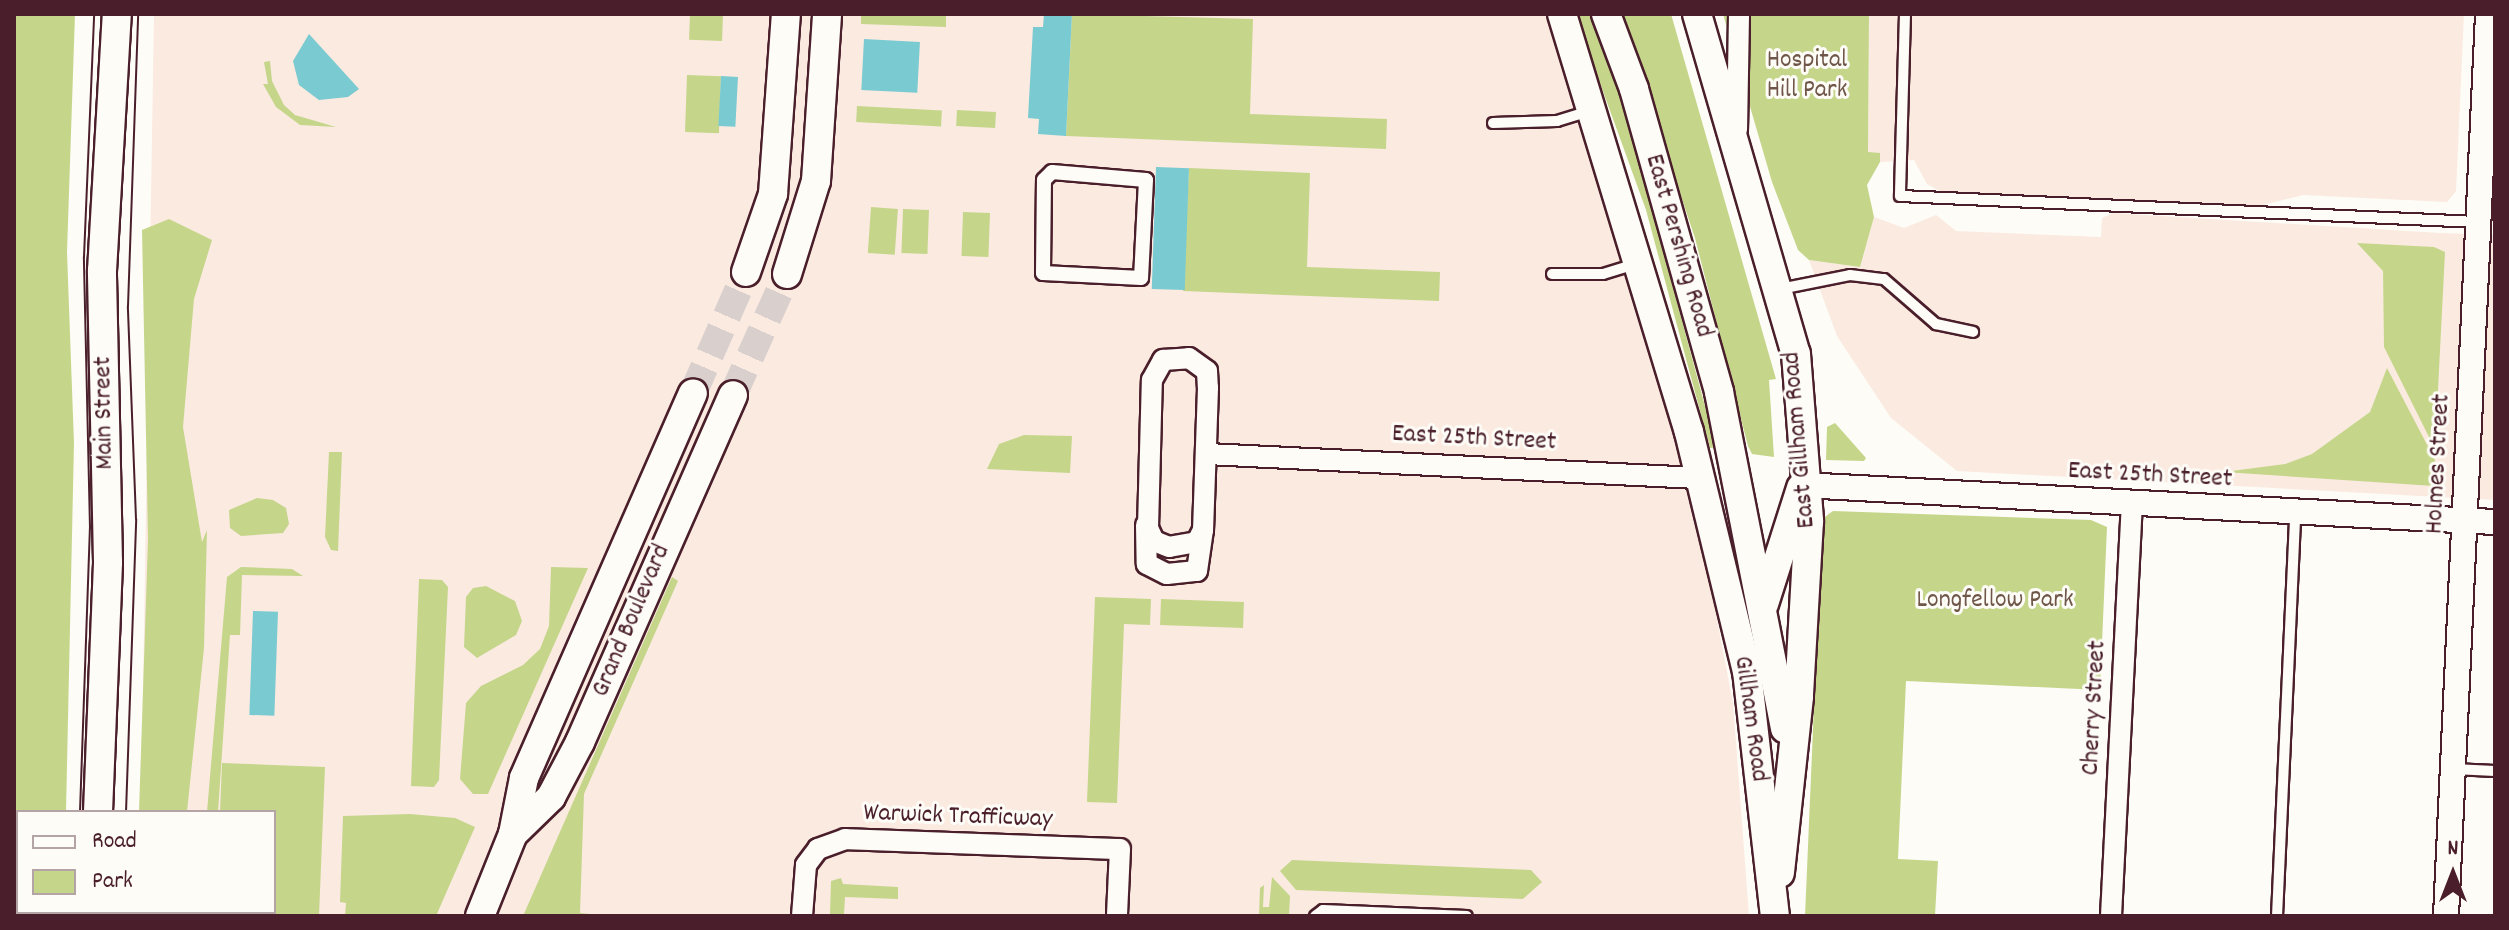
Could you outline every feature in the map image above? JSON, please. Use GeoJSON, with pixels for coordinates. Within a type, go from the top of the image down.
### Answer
{"type":"FeatureCollection","features":[{"type":"Feature","properties":{"kind":"main road","name":"Main Street"},"geometry":{"type":"LineString","coordinates":[[98,810],[108,562],[102,271],[117,14]]}},
{"type":"Feature","properties":{"kind":"main road"},"geometry":{"type":"LineString","coordinates":[[746,272],[773,194],[781,136],[786,14]]}},
{"type":"Feature","properties":{"kind":"main road"},"geometry":{"type":"LineString","coordinates":[[787,274],[816,181],[827,14]]}},
{"type":"Feature","properties":{"kind":"main road","name":"East Pershing Road"},"geometry":{"type":"LineString","coordinates":[[1562,14],[1699,478]]}},
{"type":"Feature","properties":{"kind":"main road","name":"East Pershing Road"},"geometry":{"type":"LineString","coordinates":[[1606,14],[1634,89],[1688,277],[1738,482]]}},
{"type":"Feature","properties":{"kind":"main road"},"geometry":{"type":"LineString","coordinates":[[1697,14],[1736,142]]}},
{"type":"Feature","properties":{"kind":"main road","name":"East Gillham Road"},"geometry":{"type":"LineString","coordinates":[[1736,142],[1796,354],[1802,485],[1809,521],[1799,697]]}},
{"type":"Feature","properties":{"kind":"main road","name":"Grand Boulevard"},"geometry":{"type":"LineString","coordinates":[[480,916],[513,834],[524,778],[693,393]]}},
{"type":"Feature","properties":{"kind":"main road","name":"Grand Boulevard"},"geometry":{"type":"LineString","coordinates":[[513,834],[551,797],[580,742],[733,395]]}},
{"type":"Feature","properties":{"kind":"main road","name":"Gillham Road"},"geometry":{"type":"LineString","coordinates":[[1699,478],[1747,671],[1775,916]]}},
{"type":"Feature","properties":{"kind":"main road","name":"Gillham Road"},"geometry":{"type":"LineString","coordinates":[[1738,482],[1784,713],[1788,810]]}},
{"type":"Feature","properties":{"kind":"main road"},"geometry":{"type":"LineString","coordinates":[[1747,671],[1802,485]]}},
{"type":"Feature","properties":{"kind":"main road","name":"Gillham Road"},"geometry":{"type":"LineString","coordinates":[[1775,916],[1799,697]]}},
{"type":"Feature","properties":{"kind":"street"},"geometry":{"type":"LineString","coordinates":[[1736,142],[1739,14]]}},
{"type":"Feature","properties":{"kind":"street","name":"Holmes Street"},"geometry":{"type":"LineString","coordinates":[[2446,916],[2488,14]]}},
{"type":"Feature","properties":{"kind":"street"},"geometry":{"type":"LineString","coordinates":[[1046,174],[1146,180],[1141,278],[1049,277],[1041,268],[1046,174]]}},
{"type":"Feature","properties":{"kind":"street"},"geometry":{"type":"LineString","coordinates":[[1189,358],[1207,371],[1207,454],[1203,530],[1197,571],[1156,572],[1145,555],[1152,380],[1163,360],[1189,358]]}},
{"type":"Feature","properties":{"kind":"street","name":"East 25th Street"},"geometry":{"type":"LineString","coordinates":[[1207,454],[1738,482]]}},
{"type":"Feature","properties":{"kind":"street","name":"East 25th Street"},"geometry":{"type":"LineString","coordinates":[[1802,485],[2495,522]]}},
{"type":"Feature","properties":{"kind":"street","name":"Cherry Street"},"geometry":{"type":"LineString","coordinates":[[2111,916],[2132,502]]}},
{"type":"Feature","properties":{"kind":"street"},"geometry":{"type":"LineString","coordinates":[[1147,509],[1154,541],[1169,547],[1197,542],[1203,530]]}},
{"type":"Feature","properties":{"kind":"street","name":"Warwick Trafficway"},"geometry":{"type":"LineString","coordinates":[[802,916],[806,865],[818,849],[835,841],[1120,849],[1117,916]]}},
{"type":"Feature","properties":{"kind":"lane"},"geometry":{"type":"LineString","coordinates":[[1905,14],[1900,196],[2478,223]]}},
{"type":"Feature","properties":{"kind":"lane"},"geometry":{"type":"LineString","coordinates":[[1493,123],[1557,121],[1593,111]]}},
{"type":"Feature","properties":{"kind":"lane"},"geometry":{"type":"LineString","coordinates":[[1552,274],[1617,273],[1638,264]]}},
{"type":"Feature","properties":{"kind":"lane"},"geometry":{"type":"LineString","coordinates":[[1778,290],[1850,275],[1884,279],[1936,324],[1973,332]]}},
{"type":"Feature","properties":{"kind":"lane"},"geometry":{"type":"LineString","coordinates":[[2277,916],[2295,512]]}},
{"type":"Feature","properties":{"kind":"lane"},"geometry":{"type":"LineString","coordinates":[[2453,769],[2495,771]]}},
{"type":"Feature","properties":{"kind":"lane"},"geometry":{"type":"LineString","coordinates":[[1315,916],[1323,910],[1467,916]]}},
{"type":"Feature","properties":{"kind":"shaded area"},"geometry":{"type":"Polygon","coordinates":[[[154,14],[1548,14],[1577,90],[1658,360],[1705,557],[1733,703],[1749,916],[138,916],[276,914],[276,810],[141,810],[154,14]]]}},
{"type":"Feature","properties":{"kind":"shaded area"},"geometry":{"type":"Polygon","coordinates":[[[1869,14],[2464,14],[2456,191],[2447,202],[2303,195],[2254,207],[1941,192],[1927,184],[1914,160],[1880,162],[1879,153],[1868,153],[1869,14]]]}},
{"type":"Feature","properties":{"kind":"shaded area"},"geometry":{"type":"Polygon","coordinates":[[[2113,213],[2494,235],[2495,226],[2495,500],[1957,471],[1891,418],[1837,336],[1809,260],[1860,267],[1874,217],[1904,228],[1936,215],[1956,231],[2101,237],[2102,218],[2113,213]]]}},
{"type":"Feature","properties":{"kind":"green space"},"geometry":{"type":"Polygon","coordinates":[[[14,14],[75,14],[67,252],[74,443],[66,810],[16,810],[16,914],[61,916],[14,916],[14,14]]]}},
{"type":"Feature","properties":{"kind":"green space"},"geometry":{"type":"Polygon","coordinates":[[[690,14],[723,14],[722,41],[689,40],[690,14]]]}},
{"type":"Feature","properties":{"kind":"green space"},"geometry":{"type":"Polygon","coordinates":[[[861,14],[946,14],[946,27],[861,24],[861,14]]]}},
{"type":"Feature","properties":{"kind":"green space"},"geometry":{"type":"Polygon","coordinates":[[[1072,14],[1253,19],[1250,114],[1387,119],[1386,149],[1066,136],[1072,14]]]}},
{"type":"Feature","properties":{"kind":"green space"},"geometry":{"type":"Polygon","coordinates":[[[1575,14],[1591,14],[1625,109],[1716,447],[1710,448],[1646,210],[1575,14]]]}},
{"type":"Feature","properties":{"kind":"green space"},"geometry":{"type":"Polygon","coordinates":[[[1620,14],[1671,14],[1776,379],[1769,380],[1774,457],[1752,454],[1748,446],[1695,238],[1620,14]]]}},
{"type":"Feature","properties":{"kind":"green space","name":"Hospital Hill Park"},"geometry":{"type":"Polygon","coordinates":[[[1723,14],[1869,14],[1868,152],[1880,153],[1880,162],[1867,185],[1874,217],[1860,267],[1809,260],[1798,250],[1772,182],[1723,14]]]}},
{"type":"Feature","properties":{"kind":"green space"},"geometry":{"type":"Polygon","coordinates":[[[270,61],[272,81],[284,105],[295,115],[336,127],[300,125],[276,107],[263,84],[268,84],[264,62],[270,61]]]}},
{"type":"Feature","properties":{"kind":"green space"},"geometry":{"type":"Polygon","coordinates":[[[687,75],[721,76],[719,133],[685,132],[687,75]]]}},
{"type":"Feature","properties":{"kind":"green space"},"geometry":{"type":"Polygon","coordinates":[[[857,106],[942,110],[941,126],[856,122],[857,106]]]}},
{"type":"Feature","properties":{"kind":"green space"},"geometry":{"type":"Polygon","coordinates":[[[957,110],[996,112],[995,128],[956,126],[957,110]]]}},
{"type":"Feature","properties":{"kind":"green space"},"geometry":{"type":"Polygon","coordinates":[[[1189,168],[1310,173],[1307,267],[1440,272],[1439,301],[1183,291],[1189,168]]]}},
{"type":"Feature","properties":{"kind":"green space"},"geometry":{"type":"Polygon","coordinates":[[[871,207],[898,209],[895,255],[868,253],[871,207]]]}},
{"type":"Feature","properties":{"kind":"green space"},"geometry":{"type":"Polygon","coordinates":[[[903,209],[929,210],[927,254],[901,253],[903,209]]]}},
{"type":"Feature","properties":{"kind":"green space"},"geometry":{"type":"Polygon","coordinates":[[[963,212],[990,213],[988,257],[961,256],[963,212]]]}},
{"type":"Feature","properties":{"kind":"green space"},"geometry":{"type":"Polygon","coordinates":[[[169,219],[212,240],[194,299],[183,427],[202,542],[207,530],[204,648],[187,810],[139,810],[148,539],[142,230],[169,219]]]}},
{"type":"Feature","properties":{"kind":"green space"},"geometry":{"type":"Polygon","coordinates":[[[2357,243],[2434,247],[2445,252],[2435,449],[2384,347],[2383,271],[2357,243]]]}},
{"type":"Feature","properties":{"kind":"green space"},"geometry":{"type":"Polygon","coordinates":[[[2387,368],[2435,460],[2434,486],[2224,472],[2285,464],[2312,454],[2370,412],[2387,368]]]}},
{"type":"Feature","properties":{"kind":"green space"},"geometry":{"type":"Polygon","coordinates":[[[1835,423],[1866,458],[1864,461],[1826,460],[1827,427],[1835,423]]]}},
{"type":"Feature","properties":{"kind":"green space"},"geometry":{"type":"Polygon","coordinates":[[[1024,435],[1072,436],[1070,473],[987,469],[999,444],[1024,435]]]}},
{"type":"Feature","properties":{"kind":"green space"},"geometry":{"type":"Polygon","coordinates":[[[329,452],[342,452],[338,551],[331,550],[325,537],[329,452]]]}},
{"type":"Feature","properties":{"kind":"green space"},"geometry":{"type":"Polygon","coordinates":[[[257,498],[273,500],[286,508],[289,524],[283,533],[241,536],[230,528],[229,510],[257,498]]]}},
{"type":"Feature","properties":{"kind":"green space","name":"Longfellow Park"},"geometry":{"type":"Polygon","coordinates":[[[1833,511],[2091,520],[2107,527],[2100,690],[1906,681],[1898,859],[1938,861],[1935,916],[1805,916],[1822,519],[1833,511]]]}},
{"type":"Feature","properties":{"kind":"green space"},"geometry":{"type":"Polygon","coordinates":[[[241,567],[292,569],[303,576],[242,575],[240,635],[230,635],[218,810],[207,810],[227,577],[241,567]]]}},
{"type":"Feature","properties":{"kind":"green space"},"geometry":{"type":"Polygon","coordinates":[[[551,567],[588,568],[488,794],[473,794],[460,779],[466,703],[481,686],[523,665],[540,649],[549,626],[551,567]]]}},
{"type":"Feature","properties":{"kind":"green space"},"geometry":{"type":"Polygon","coordinates":[[[672,577],[678,581],[584,794],[580,913],[613,916],[523,916],[672,577]]]}},
{"type":"Feature","properties":{"kind":"green space"},"geometry":{"type":"Polygon","coordinates":[[[419,579],[442,580],[448,587],[439,780],[434,787],[411,786],[419,579]]]}},
{"type":"Feature","properties":{"kind":"green space"},"geometry":{"type":"Polygon","coordinates":[[[486,586],[515,601],[522,621],[516,635],[477,658],[464,647],[466,597],[473,588],[486,586]]]}},
{"type":"Feature","properties":{"kind":"green space"},"geometry":{"type":"Polygon","coordinates":[[[1095,597],[1151,599],[1150,625],[1124,624],[1117,803],[1087,802],[1095,597]]]}},
{"type":"Feature","properties":{"kind":"green space"},"geometry":{"type":"Polygon","coordinates":[[[1161,599],[1244,602],[1243,628],[1160,625],[1161,599]]]}},
{"type":"Feature","properties":{"kind":"green space"},"geometry":{"type":"Polygon","coordinates":[[[222,763],[325,767],[319,916],[216,916],[276,914],[276,810],[220,810],[222,763]]]}},
{"type":"Feature","properties":{"kind":"green space"},"geometry":{"type":"Polygon","coordinates":[[[410,814],[455,818],[475,827],[436,916],[345,916],[346,903],[340,902],[343,816],[410,814]]]}},
{"type":"Feature","properties":{"kind":"green space"},"geometry":{"type":"Polygon","coordinates":[[[1292,860],[1531,870],[1542,882],[1523,899],[1296,890],[1280,871],[1292,860]]]}},
{"type":"Feature","properties":{"kind":"green space"},"geometry":{"type":"Polygon","coordinates":[[[1272,877],[1290,896],[1289,916],[1259,916],[1260,888],[1264,885],[1263,907],[1269,907],[1272,877]]]}},
{"type":"Feature","properties":{"kind":"green space"},"geometry":{"type":"Polygon","coordinates":[[[841,878],[843,884],[898,887],[898,899],[845,897],[844,915],[830,914],[831,881],[841,878]]]}},
{"type":"Feature","properties":{"kind":"water"},"geometry":{"type":"Polygon","coordinates":[[[1044,14],[1072,14],[1066,136],[1038,134],[1039,119],[1028,118],[1033,27],[1043,27],[1044,14]]]}},
{"type":"Feature","properties":{"kind":"water"},"geometry":{"type":"Polygon","coordinates":[[[309,34],[359,89],[348,97],[319,100],[299,85],[293,61],[309,34]]]}},
{"type":"Feature","properties":{"kind":"water"},"geometry":{"type":"Polygon","coordinates":[[[864,39],[920,42],[917,93],[861,90],[864,39]]]}},
{"type":"Feature","properties":{"kind":"water"},"geometry":{"type":"Polygon","coordinates":[[[721,76],[738,77],[735,127],[718,126],[721,76]]]}},
{"type":"Feature","properties":{"kind":"water"},"geometry":{"type":"Polygon","coordinates":[[[1156,167],[1189,168],[1185,290],[1152,289],[1156,167]]]}},
{"type":"Feature","properties":{"kind":"water"},"geometry":{"type":"Polygon","coordinates":[[[253,611],[278,612],[274,716],[249,715],[253,611]]]}},
{"type":"Feature","properties":{"kind":"tunnel"},"geometry":{"type":"LineString","coordinates":[[693,393],[746,272]]}},
{"type":"Feature","properties":{"kind":"tunnel"},"geometry":{"type":"LineString","coordinates":[[733,395],[787,274]]}},
{"type":"Feature","properties":{"kind":"tram line"},"geometry":{"type":"LineString","coordinates":[[80,810],[90,528],[84,257],[94,14]]}},
{"type":"Feature","properties":{"kind":"tram line"},"geometry":{"type":"LineString","coordinates":[[126,810],[136,519],[128,306],[138,14]]}}]}
